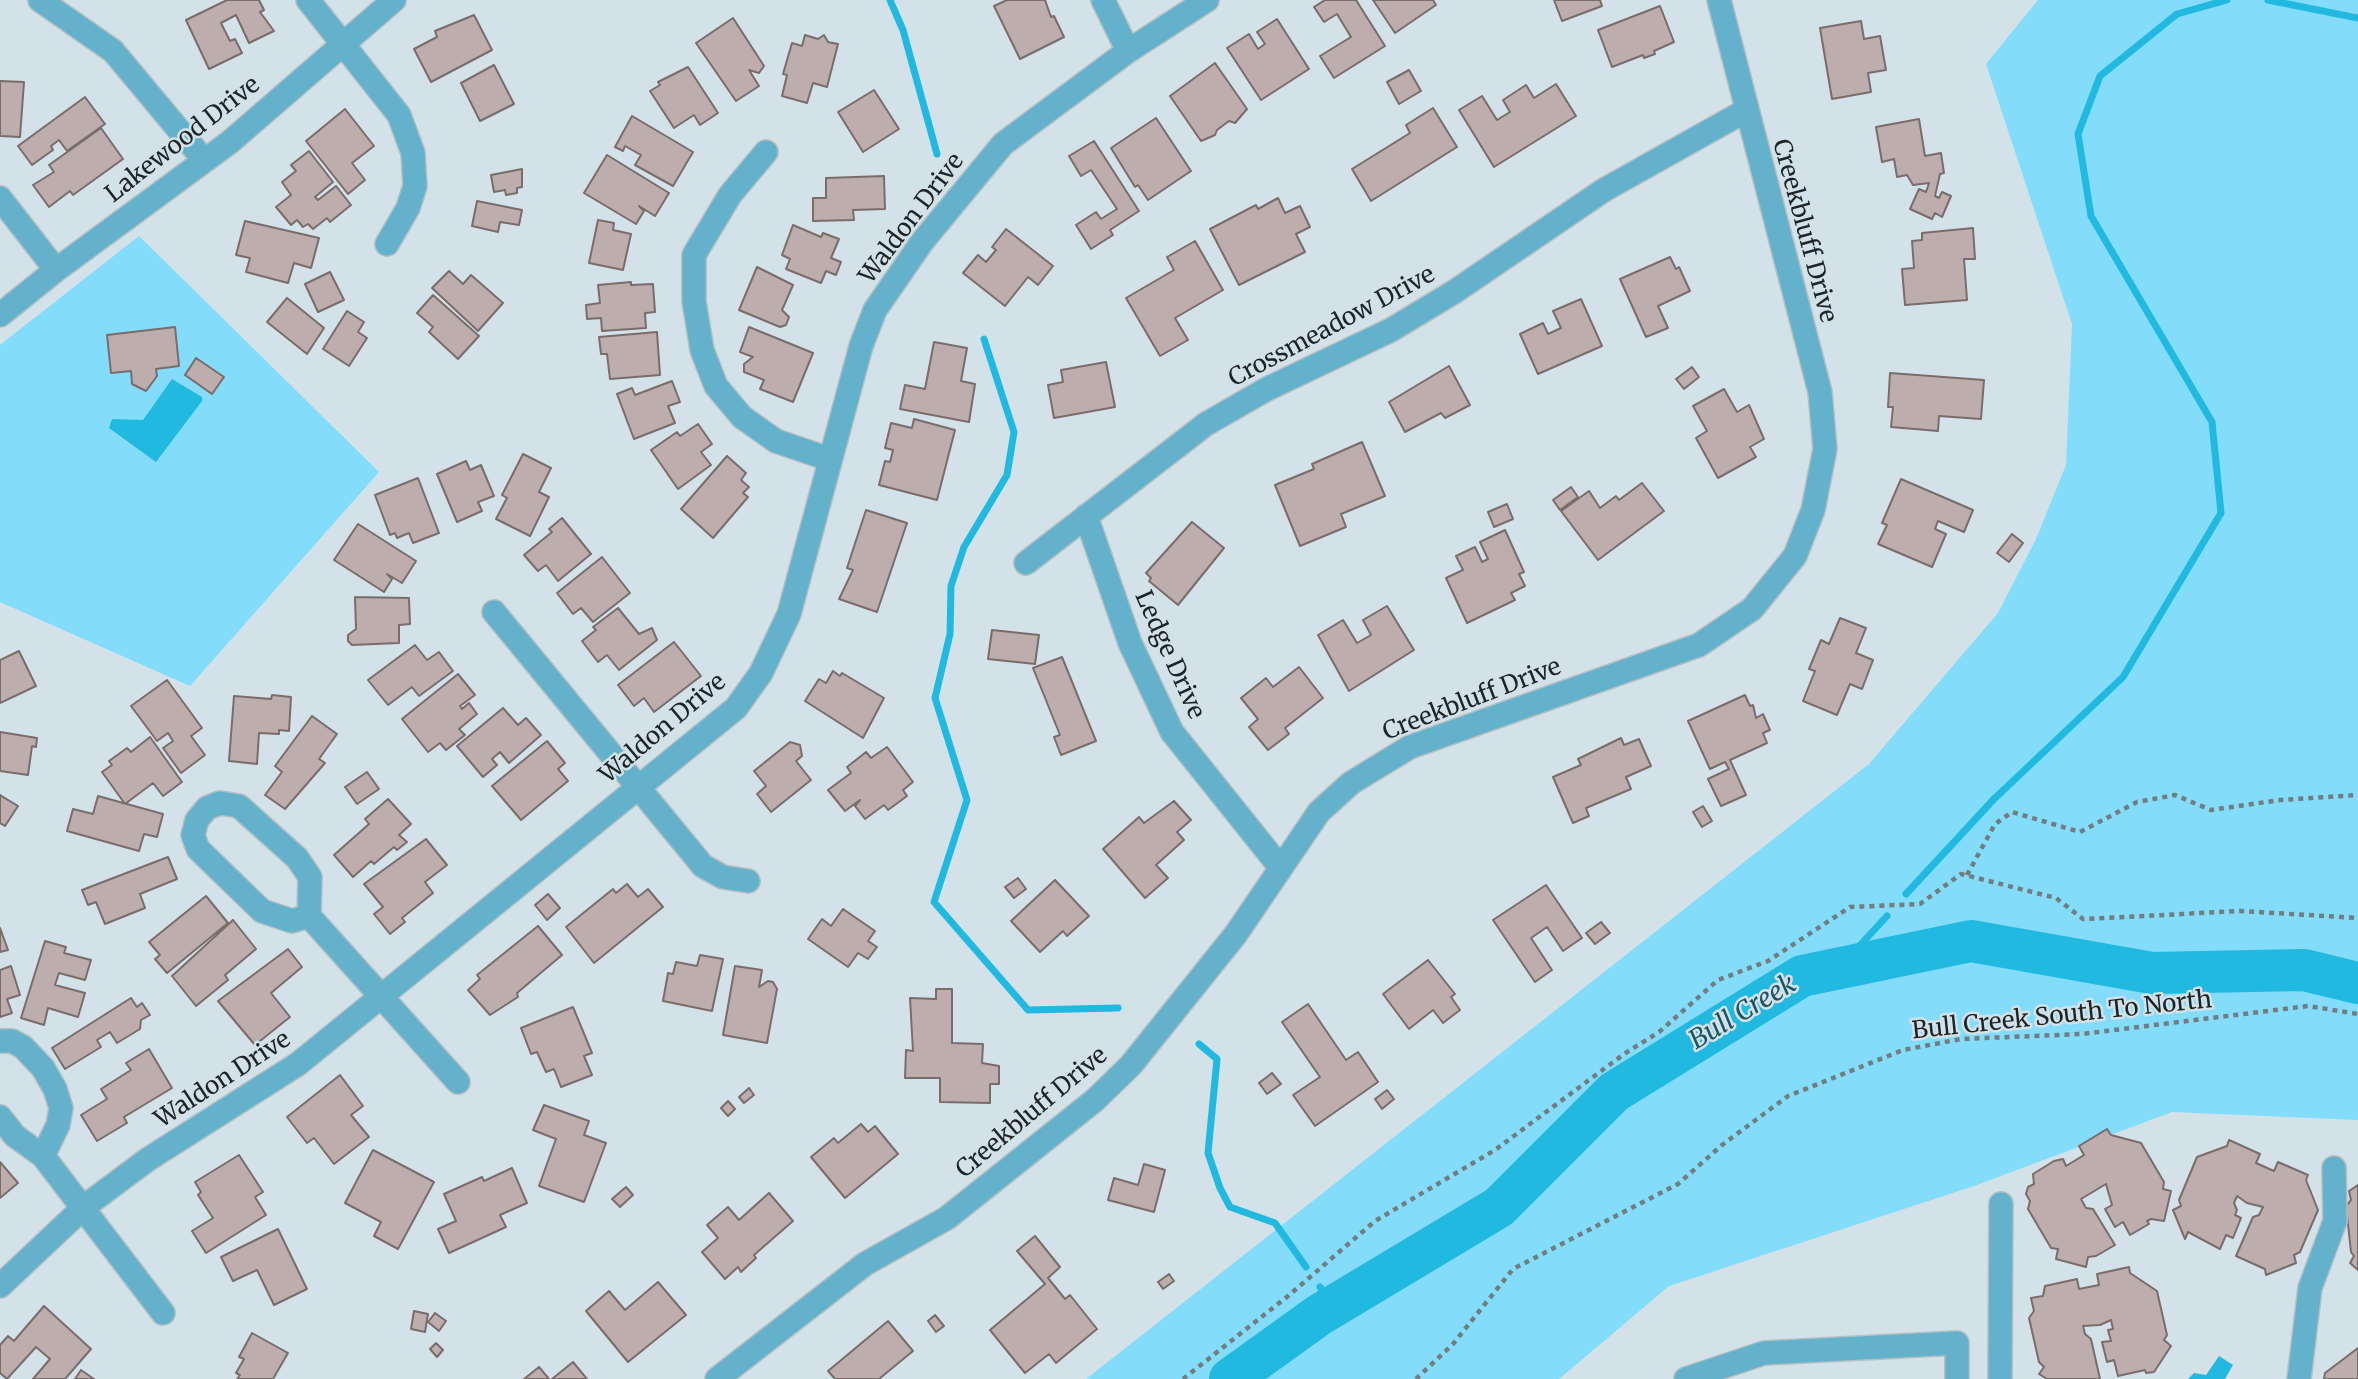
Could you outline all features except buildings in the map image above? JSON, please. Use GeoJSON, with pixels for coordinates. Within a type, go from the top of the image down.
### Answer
{"type":"FeatureCollection","features":[{"type":"Feature","properties":{"kind":"street"},"geometry":{"type":"LineString","coordinates":[[40,0],[113,51],[204,160]]}},
{"type":"Feature","properties":{"kind":"street"},"geometry":{"type":"LineString","coordinates":[[308,0],[344,42],[398,115],[413,153],[415,186],[408,208],[387,244]]}},
{"type":"Feature","properties":{"kind":"street","name":"Lakewood Drive"},"geometry":{"type":"LineString","coordinates":[[0,315],[56,270],[230,142],[394,0]]}},
{"type":"Feature","properties":{"kind":"street"},"geometry":{"type":"LineString","coordinates":[[1102,0],[1128,51]]}},
{"type":"Feature","properties":{"kind":"street","name":"Waldon Drive"},"geometry":{"type":"LineString","coordinates":[[0,1286],[84,1207],[147,1160],[298,1064],[383,997],[635,787],[736,708],[761,673],[789,614],[829,459],[861,346],[875,310],[922,242],[1003,144],[1128,51],[1207,0]]}},
{"type":"Feature","properties":{"kind":"street","name":"Creekbluff Drive"},"geometry":{"type":"LineString","coordinates":[[717,1379],[866,1264],[947,1218],[1095,1100],[1131,1065],[1236,934],[1319,812],[1351,783],[1410,747],[1699,645],[1752,609],[1795,556],[1812,510],[1825,449],[1820,392],[1718,0]]}},
{"type":"Feature","properties":{"kind":"street","name":"Crossmeadow Drive"},"geometry":{"type":"LineString","coordinates":[[1026,563],[1206,424],[1267,389],[1391,330],[1454,292],[1604,190],[1745,111]]}},
{"type":"Feature","properties":{"kind":"street"},"geometry":{"type":"LineString","coordinates":[[766,152],[730,195],[694,255],[694,301],[702,350],[716,386],[742,417],[776,441],[829,459]]}},
{"type":"Feature","properties":{"kind":"street"},"geometry":{"type":"LineString","coordinates":[[0,198],[56,270]]}},
{"type":"Feature","properties":{"kind":"street","name":"Ledge Drive"},"geometry":{"type":"LineString","coordinates":[[1086,516],[1130,643],[1172,732],[1280,867]]}},
{"type":"Feature","properties":{"kind":"street"},"geometry":{"type":"LineString","coordinates":[[494,612],[635,787],[703,866],[723,877],[748,881]]}},
{"type":"Feature","properties":{"kind":"street"},"geometry":{"type":"LineString","coordinates":[[309,916],[292,921],[262,911],[198,849],[192,835],[197,820],[207,808],[220,803],[239,806],[297,858],[310,877],[309,916],[458,1082]]}},
{"type":"Feature","properties":{"kind":"street"},"geometry":{"type":"LineString","coordinates":[[0,1041],[12,1041],[23,1047],[43,1068],[55,1089],[61,1108],[43,1156]]}},
{"type":"Feature","properties":{"kind":"street"},"geometry":{"type":"LineString","coordinates":[[0,1117],[28,1147],[43,1156],[163,1313]]}},
{"type":"Feature","properties":{"kind":"street"},"geometry":{"type":"LineString","coordinates":[[2299,1379],[2310,1288],[2335,1221],[2334,1168]]}},
{"type":"Feature","properties":{"kind":"street"},"geometry":{"type":"LineString","coordinates":[[2000,1379],[2001,1203]]}},
{"type":"Feature","properties":{"kind":"street"},"geometry":{"type":"LineString","coordinates":[[1685,1379],[1763,1353],[1957,1343],[1957,1379]]}},
{"type":"Feature","properties":{"kind":"path"},"geometry":{"type":"LineString","coordinates":[[1967,876],[1995,824],[2012,812],[2080,832],[2137,802],[2175,795],[2211,810],[2280,800],[2358,795]]}},
{"type":"Feature","properties":{"kind":"path"},"geometry":{"type":"LineString","coordinates":[[1183,1379],[1288,1296],[1375,1221],[1495,1150],[1624,1054],[1659,1032],[1718,980],[1768,961],[1850,907],[1920,904],[1961,874],[2056,898],[2083,919],[2241,911],[2358,918]]}},
{"type":"Feature","properties":{"kind":"path","name":"Bull Creek South To North"},"geometry":{"type":"LineString","coordinates":[[1416,1379],[1453,1344],[1513,1269],[1678,1184],[1733,1136],[1788,1096],[1903,1050],[1961,1039],[2082,1034],[2308,1006],[2358,1014]]}},
{"type":"Feature","properties":{"kind":"shaded area"},"geometry":{"type":"Polygon","coordinates":[[[2038,0],[2358,0],[2358,1120],[2172,1112],[1974,1186],[1669,1286],[1559,1379],[1086,1379],[1869,764],[1998,613],[2036,539],[2066,465],[2072,324],[1986,64],[2038,0]]]}},
{"type":"Feature","properties":{"kind":"shaded area"},"geometry":{"type":"Polygon","coordinates":[[[139,236],[379,472],[190,686],[0,602],[0,345],[139,236]]]}},
{"type":"Feature","properties":{"kind":"shaded area"},"geometry":{"type":"Polygon","coordinates":[[[172,379],[202,397],[202,401],[156,462],[109,428],[112,419],[143,420],[172,379]]]}},
{"type":"Feature","properties":{"kind":"shaded area"},"geometry":{"type":"Polygon","coordinates":[[[2219,1356],[2233,1365],[2225,1379],[2188,1379],[2194,1373],[2206,1375],[2219,1356]]]}},
{"type":"Feature","properties":{"kind":"waterway"},"geometry":{"type":"LineString","coordinates":[[890,0],[903,30],[937,154]]}},
{"type":"Feature","properties":{"kind":"waterway"},"geometry":{"type":"LineString","coordinates":[[1906,894],[1994,799],[2123,677],[2221,513],[2212,422],[2091,216],[2078,134],[2100,76],[2177,14],[2227,0]]}},
{"type":"Feature","properties":{"kind":"waterway"},"geometry":{"type":"LineString","coordinates":[[2268,0],[2358,18]]}},
{"type":"Feature","properties":{"kind":"waterway"},"geometry":{"type":"LineString","coordinates":[[984,339],[1014,432],[1007,475],[964,547],[951,586],[950,634],[935,698],[967,800],[934,902],[1028,1010],[1118,1008]]}},
{"type":"Feature","properties":{"kind":"waterway"},"geometry":{"type":"LineString","coordinates":[[1839,968],[1887,916]]}},
{"type":"Feature","properties":{"kind":"waterway","name":"Bull Creek"},"geometry":{"type":"LineString","coordinates":[[1230,1379],[1319,1315],[1499,1207],[1614,1092],[1802,976],[1971,941],[2152,973],[2304,970],[2358,983]]}},
{"type":"Feature","properties":{"kind":"waterway"},"geometry":{"type":"LineString","coordinates":[[1199,1044],[1217,1059],[1208,1153],[1220,1188],[1230,1207],[1275,1223],[1306,1267]]}},
{"type":"Feature","properties":{"kind":"waterway"},"geometry":{"type":"LineString","coordinates":[[1320,1287],[1333,1306]]}}]}
